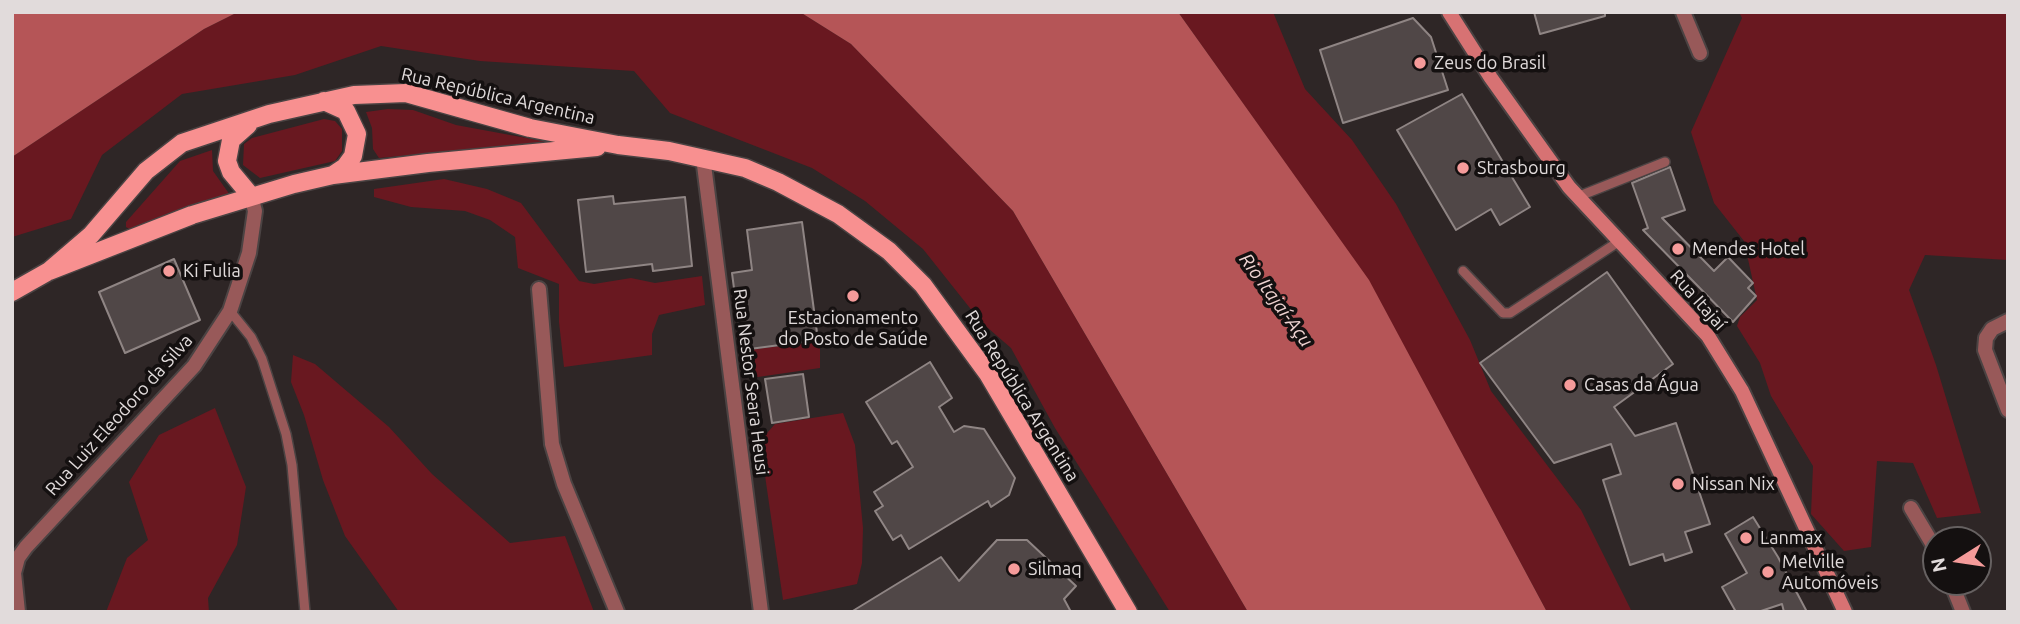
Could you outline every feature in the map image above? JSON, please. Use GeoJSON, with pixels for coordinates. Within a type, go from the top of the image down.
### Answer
{"type":"FeatureCollection","features":[{"type":"Feature","properties":{"kind":"main road","name":"Rua Itajaí"},"geometry":{"type":"LineString","coordinates":[[1449,12],[1491,78],[1577,197],[1708,336],[1755,418],[1845,612]]}},
{"type":"Feature","properties":{"kind":"main road","name":"Rua República Argentina"},"geometry":{"type":"LineString","coordinates":[[49,271],[91,235],[146,171],[182,143],[258,118],[371,92],[406,93],[492,118],[618,145],[703,157],[745,168],[810,197],[889,251],[923,285],[988,374],[1128,612]]}},
{"type":"Feature","properties":{"kind":"main road"},"geometry":{"type":"LineString","coordinates":[[323,101],[346,111],[357,134],[354,156],[345,167],[333,175]]}},
{"type":"Feature","properties":{"kind":"main road"},"geometry":{"type":"LineString","coordinates":[[251,196],[232,172],[227,160],[228,147],[241,130],[258,118]]}},
{"type":"Feature","properties":{"kind":"main road","name":"Rua República Argentina"},"geometry":{"type":"LineString","coordinates":[[12,292],[49,271],[192,215],[251,196],[333,175],[618,145]]}},
{"type":"Feature","properties":{"kind":"street"},"geometry":{"type":"LineString","coordinates":[[1683,12],[1700,53]]}},
{"type":"Feature","properties":{"kind":"street","name":"Rua Nestor Seara Heusi"},"geometry":{"type":"LineString","coordinates":[[703,157],[761,612]]}},
{"type":"Feature","properties":{"kind":"street","name":"Rua Luiz Eleodoro da Silva"},"geometry":{"type":"LineString","coordinates":[[18,612],[14,573],[18,558],[194,366],[230,311],[249,253],[256,211],[251,196]]}},
{"type":"Feature","properties":{"kind":"street"},"geometry":{"type":"LineString","coordinates":[[539,289],[552,444],[564,484],[617,612]]}},
{"type":"Feature","properties":{"kind":"street"},"geometry":{"type":"LineString","coordinates":[[2008,321],[1992,329],[1986,338],[1985,351],[2008,410]]}},
{"type":"Feature","properties":{"kind":"street"},"geometry":{"type":"LineString","coordinates":[[1911,508],[1922,526]]}},
{"type":"Feature","properties":{"kind":"lane"},"geometry":{"type":"LineString","coordinates":[[1577,197],[1665,162]]}},
{"type":"Feature","properties":{"kind":"lane"},"geometry":{"type":"LineString","coordinates":[[1463,271],[1503,313],[1510,313],[1618,242]]}},
{"type":"Feature","properties":{"kind":"lane"},"geometry":{"type":"LineString","coordinates":[[230,311],[251,337],[286,434],[292,464],[305,612]]}},
{"type":"Feature","properties":{"kind":"shaded area"},"geometry":{"type":"Polygon","coordinates":[[[238,12],[800,12],[851,44],[1013,211],[1248,612],[1170,612],[1055,428],[1011,348],[981,322],[923,249],[865,201],[812,168],[670,113],[634,71],[480,61],[381,46],[295,75],[182,94],[102,155],[71,219],[12,237],[12,157],[204,29],[238,12]]]}},
{"type":"Feature","properties":{"kind":"shaded area"},"geometry":{"type":"Polygon","coordinates":[[[1178,12],[1273,12],[1305,89],[1352,140],[1396,204],[1470,340],[1491,391],[1581,510],[1632,612],[1547,612],[1369,281],[1178,12]]]}},
{"type":"Feature","properties":{"kind":"shaded area"},"geometry":{"type":"Polygon","coordinates":[[[1739,12],[2008,12],[2008,260],[1925,255],[1909,290],[1936,365],[1981,513],[1937,518],[1913,463],[1877,461],[1871,547],[1844,551],[1811,514],[1813,466],[1771,396],[1760,363],[1737,326],[1740,317],[1757,300],[1744,241],[1714,203],[1691,132],[1742,18],[1739,12]]]}},
{"type":"Feature","properties":{"kind":"shaded area"},"geometry":{"type":"Polygon","coordinates":[[[413,110],[456,125],[548,142],[379,158],[373,149],[372,128],[366,112],[413,110]]]}},
{"type":"Feature","properties":{"kind":"shaded area"},"geometry":{"type":"Polygon","coordinates":[[[324,119],[335,121],[342,129],[342,151],[335,161],[260,178],[243,165],[244,144],[252,138],[324,119]]]}},
{"type":"Feature","properties":{"kind":"shaded area"},"geometry":{"type":"Polygon","coordinates":[[[212,150],[213,171],[230,195],[131,230],[126,227],[126,222],[180,161],[212,150]]]}},
{"type":"Feature","properties":{"kind":"shaded area"},"geometry":{"type":"Polygon","coordinates":[[[444,179],[487,189],[521,203],[579,281],[594,284],[631,278],[655,283],[702,276],[705,305],[659,315],[652,334],[652,355],[564,367],[559,322],[559,284],[518,268],[515,237],[490,220],[465,211],[411,207],[374,197],[374,189],[444,179]]]}},
{"type":"Feature","properties":{"kind":"shaded area"},"geometry":{"type":"Polygon","coordinates":[[[820,341],[820,368],[751,378],[748,350],[820,341]]]}},
{"type":"Feature","properties":{"kind":"shaded area"},"geometry":{"type":"Polygon","coordinates":[[[293,355],[315,364],[389,427],[432,474],[510,543],[565,536],[594,612],[399,612],[345,536],[323,480],[304,415],[291,382],[293,355]]]}},
{"type":"Feature","properties":{"kind":"shaded area"},"geometry":{"type":"Polygon","coordinates":[[[215,408],[246,487],[237,545],[208,598],[209,612],[106,612],[127,558],[148,540],[129,482],[159,435],[215,408]]]}},
{"type":"Feature","properties":{"kind":"shaded area"},"geometry":{"type":"Polygon","coordinates":[[[843,413],[855,445],[863,528],[862,563],[857,584],[783,600],[760,441],[775,424],[843,413]]]}},
{"type":"Feature","properties":{"kind":"water"},"geometry":{"type":"Polygon","coordinates":[[[12,12],[238,12],[204,29],[12,157],[12,12]]]}},
{"type":"Feature","properties":{"kind":"water","name":"Rio Itajaí-Açu"},"geometry":{"type":"Polygon","coordinates":[[[800,12],[1178,12],[1369,280],[1547,612],[1248,612],[1013,211],[851,44],[800,12]]]}},
{"type":"Feature","properties":{"kind":"building"},"geometry":{"type":"Polygon","coordinates":[[[1534,12],[1605,12],[1605,16],[1540,34],[1534,12]]]}},
{"type":"Feature","properties":{"kind":"building"},"geometry":{"type":"Polygon","coordinates":[[[1413,18],[1431,37],[1448,90],[1343,123],[1320,50],[1413,18]]]}},
{"type":"Feature","properties":{"kind":"building","name":"Strasbourg"},"geometry":{"type":"Polygon","coordinates":[[[1462,94],[1530,207],[1500,225],[1491,209],[1456,230],[1397,130],[1462,94]]]}},
{"type":"Feature","properties":{"kind":"building"},"geometry":{"type":"Polygon","coordinates":[[[1670,167],[1685,210],[1662,218],[1714,271],[1728,257],[1753,283],[1748,288],[1756,296],[1733,322],[1643,230],[1648,228],[1632,183],[1670,167]]]}},
{"type":"Feature","properties":{"kind":"building"},"geometry":{"type":"Polygon","coordinates":[[[613,196],[614,204],[685,197],[692,266],[653,271],[652,264],[586,272],[578,200],[613,196]]]}},
{"type":"Feature","properties":{"kind":"building"},"geometry":{"type":"Polygon","coordinates":[[[802,222],[818,340],[742,350],[732,273],[752,270],[747,230],[802,222]]]}},
{"type":"Feature","properties":{"kind":"building"},"geometry":{"type":"Polygon","coordinates":[[[174,259],[200,320],[125,353],[99,292],[174,259]]]}},
{"type":"Feature","properties":{"kind":"building","name":"Casas da Água"},"geometry":{"type":"Polygon","coordinates":[[[1607,272],[1673,364],[1614,407],[1635,436],[1676,423],[1710,524],[1685,532],[1692,552],[1665,561],[1663,554],[1630,565],[1603,480],[1621,474],[1611,444],[1554,463],[1480,363],[1607,272]]]}},
{"type":"Feature","properties":{"kind":"building"},"geometry":{"type":"Polygon","coordinates":[[[930,362],[952,398],[939,407],[954,432],[964,426],[984,429],[1015,478],[1009,495],[991,507],[988,501],[909,549],[901,535],[893,540],[875,511],[883,506],[874,492],[913,467],[897,441],[892,444],[866,402],[930,362]]]}},
{"type":"Feature","properties":{"kind":"building"},"geometry":{"type":"Polygon","coordinates":[[[803,374],[809,417],[772,423],[765,379],[803,374]]]}},
{"type":"Feature","properties":{"kind":"building"},"geometry":{"type":"Polygon","coordinates":[[[1753,517],[1807,612],[1784,612],[1782,604],[1758,612],[1736,612],[1722,587],[1747,573],[1725,534],[1753,517]]]}},
{"type":"Feature","properties":{"kind":"building","name":"Silmaq"},"geometry":{"type":"Polygon","coordinates":[[[997,540],[1027,540],[1076,586],[1064,599],[1071,612],[851,612],[941,557],[959,581],[997,540]]]}},
{"type":"Feature","properties":{"kind":"place","name":"Zeus do Brasil"},"geometry":{"type":"Point","coordinates":[1420,63]}},
{"type":"Feature","properties":{"kind":"place","name":"Strasbourg"},"geometry":{"type":"Point","coordinates":[1463,168]}},
{"type":"Feature","properties":{"kind":"place","name":"Mendes Hotel"},"geometry":{"type":"Point","coordinates":[1678,249]}},
{"type":"Feature","properties":{"kind":"place","name":"Ki Fulia"},"geometry":{"type":"Point","coordinates":[169,271]}},
{"type":"Feature","properties":{"kind":"place","name":"Estacionamento do Posto de Saúde"},"geometry":{"type":"Point","coordinates":[853,296]}},
{"type":"Feature","properties":{"kind":"place","name":"Casas da Água"},"geometry":{"type":"Point","coordinates":[1570,385]}},
{"type":"Feature","properties":{"kind":"place","name":"Nissan Nix"},"geometry":{"type":"Point","coordinates":[1678,484]}},
{"type":"Feature","properties":{"kind":"place","name":"Lanmax"},"geometry":{"type":"Point","coordinates":[1746,538]}},
{"type":"Feature","properties":{"kind":"place","name":"Silmaq"},"geometry":{"type":"Point","coordinates":[1014,569]}},
{"type":"Feature","properties":{"kind":"place","name":"Melville Automóveis"},"geometry":{"type":"Point","coordinates":[1768,572]}}]}
